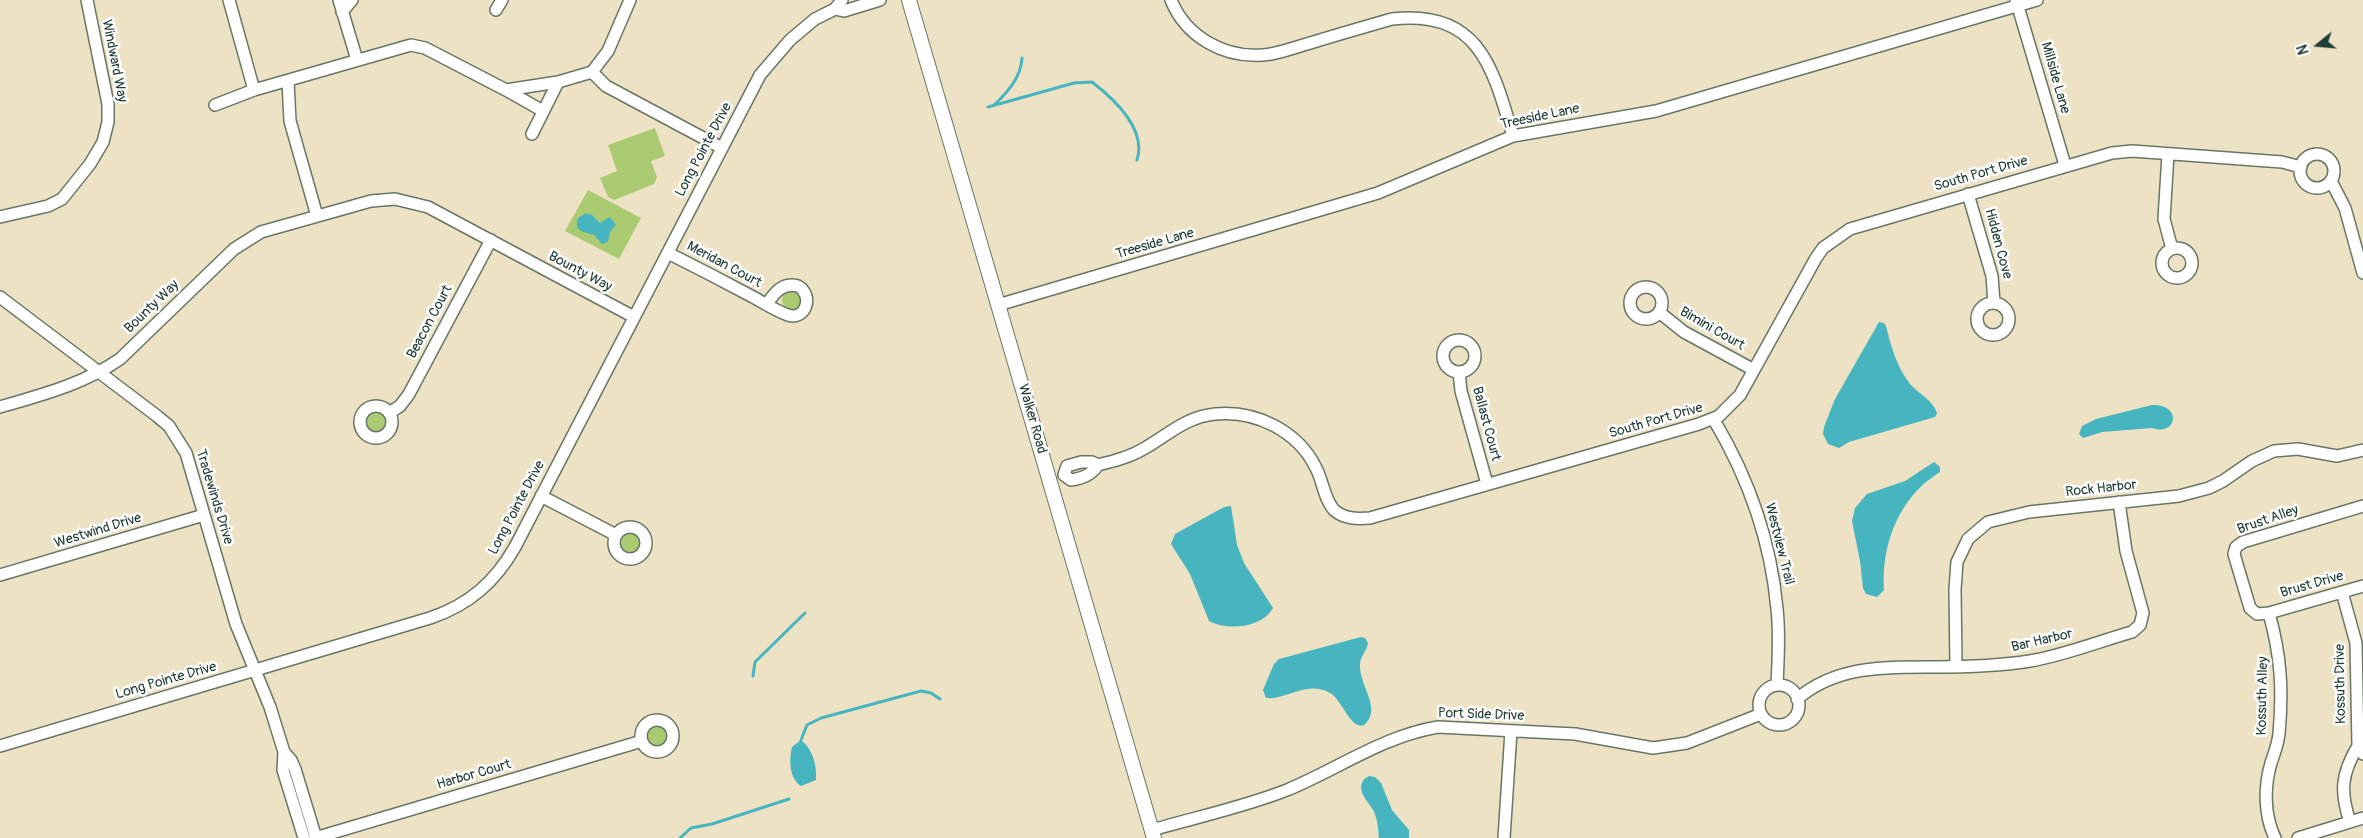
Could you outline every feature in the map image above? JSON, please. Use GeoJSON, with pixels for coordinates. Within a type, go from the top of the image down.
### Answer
{"type":"FeatureCollection","features":[{"type":"Feature","properties":{"kind":"street","name":"Windward Way"},"geometry":{"type":"LineString","coordinates":[[0,217],[48,206],[62,198],[90,164],[103,142],[108,122],[108,104],[87,0]]}},
{"type":"Feature","properties":{"kind":"street"},"geometry":{"type":"LineString","coordinates":[[229,0],[254,90]]}},
{"type":"Feature","properties":{"kind":"street"},"geometry":{"type":"LineString","coordinates":[[352,0],[341,6],[357,60]]}},
{"type":"Feature","properties":{"kind":"street"},"geometry":{"type":"LineString","coordinates":[[506,90],[558,82],[592,72],[608,51],[630,0]]}},
{"type":"Feature","properties":{"kind":"street","name":"Long Pointe Drive"},"geometry":{"type":"LineString","coordinates":[[0,746],[430,618],[463,604],[482,590],[499,573],[541,496],[758,80],[773,58],[804,28],[835,9],[842,0]]}},
{"type":"Feature","properties":{"kind":"street","name":"Long Pointe Drive"},"geometry":{"type":"LineString","coordinates":[[835,9],[844,11],[880,0]]}},
{"type":"Feature","properties":{"kind":"street","name":"Walker Road"},"geometry":{"type":"LineString","coordinates":[[909,0],[1153,834]]}},
{"type":"Feature","properties":{"kind":"street"},"geometry":{"type":"LineString","coordinates":[[1171,0],[1186,25],[1204,40],[1226,50],[1249,55],[1272,54],[1392,19],[1408,17],[1439,22],[1453,28],[1472,42],[1487,61],[1494,75],[1512,136]]}},
{"type":"Feature","properties":{"kind":"street","name":"Treeside Lane"},"geometry":{"type":"LineString","coordinates":[[998,305],[1378,193],[1512,136],[1656,111],[2017,3],[2037,0]]}},
{"type":"Feature","properties":{"kind":"street","name":"Millside Lane"},"geometry":{"type":"LineString","coordinates":[[2017,3],[2064,165]]}},
{"type":"Feature","properties":{"kind":"street"},"geometry":{"type":"LineString","coordinates":[[215,105],[254,90],[411,45],[420,46],[543,111]]}},
{"type":"Feature","properties":{"kind":"street"},"geometry":{"type":"LineString","coordinates":[[592,72],[606,86],[667,121],[722,148]]}},
{"type":"Feature","properties":{"kind":"street"},"geometry":{"type":"LineString","coordinates":[[288,81],[290,121],[317,216]]}},
{"type":"Feature","properties":{"kind":"street"},"geometry":{"type":"LineString","coordinates":[[532,134],[558,82]]}},
{"type":"Feature","properties":{"kind":"street","name":"South Port Drive"},"geometry":{"type":"LineString","coordinates":[[1049,479],[1064,475],[1071,480],[1081,478],[1091,474],[1098,465],[1139,451],[1189,419],[1225,413],[1256,418],[1279,428],[1307,453],[1317,469],[1329,503],[1337,512],[1346,517],[1370,518],[1714,420],[1728,409],[1740,395],[1823,248],[1850,229],[2064,165],[2118,152],[2282,162],[2301,167]]}},
{"type":"Feature","properties":{"kind":"street"},"geometry":{"type":"LineString","coordinates":[[2168,154],[2164,220],[2172,249]]}},
{"type":"Feature","properties":{"kind":"street"},"geometry":{"type":"LineString","coordinates":[[2331,181],[2319,188],[2309,186],[2302,178],[2301,167],[2307,157],[2318,154],[2324,156],[2329,159],[2334,169],[2331,181],[2346,208],[2363,273]]}},
{"type":"Feature","properties":{"kind":"street","name":"Hidden Cove"},"geometry":{"type":"LineString","coordinates":[[1968,194],[1992,276],[1994,303]]}},
{"type":"Feature","properties":{"kind":"street","name":"Bounty Way"},"geometry":{"type":"LineString","coordinates":[[0,408],[64,387],[98,372],[120,359],[240,244],[261,232],[371,201],[395,199],[423,205],[634,317]]}},
{"type":"Feature","properties":{"kind":"street","name":"Beacon Court"},"geometry":{"type":"LineString","coordinates":[[390,413],[400,406],[409,394],[491,240]]}},
{"type":"Feature","properties":{"kind":"street","name":"Meridan Court"},"geometry":{"type":"LineString","coordinates":[[668,252],[767,304]]}},
{"type":"Feature","properties":{"kind":"street","name":"Tradewinds Drive"},"geometry":{"type":"LineString","coordinates":[[0,297],[157,416],[178,439],[186,453],[236,624],[270,707],[284,752],[283,770],[304,838]]}},
{"type":"Feature","properties":{"kind":"street","name":"Bimini Court"},"geometry":{"type":"LineString","coordinates":[[1658,312],[1684,332],[1754,370]]}},
{"type":"Feature","properties":{"kind":"street","name":"Ballast Court"},"geometry":{"type":"LineString","coordinates":[[1459,372],[1460,392],[1487,484]]}},
{"type":"Feature","properties":{"kind":"street","name":"Westview Trail"},"geometry":{"type":"LineString","coordinates":[[1714,420],[1746,479],[1769,558],[1778,611],[1777,686]]}},
{"type":"Feature","properties":{"kind":"street","name":"Rock Harbor"},"geometry":{"type":"LineString","coordinates":[[1956,667],[1955,589],[1957,562],[1968,538],[1988,522],[2029,512],[2179,496],[2209,488],[2223,481],[2252,461],[2274,451],[2298,449],[2337,456],[2363,450]]}},
{"type":"Feature","properties":{"kind":"street"},"geometry":{"type":"LineString","coordinates":[[541,496],[616,535]]}},
{"type":"Feature","properties":{"kind":"street","name":"Bar Harbor"},"geometry":{"type":"LineString","coordinates":[[1797,699],[1805,692],[1836,676],[1872,668],[1956,667],[2032,661],[2132,632],[2140,625],[2143,613],[2126,551],[2119,502]]}},
{"type":"Feature","properties":{"kind":"street","name":"Brust Alley"},"geometry":{"type":"LineString","coordinates":[[2269,613],[2257,614],[2250,608],[2235,558],[2235,550],[2238,544],[2363,506]]}},
{"type":"Feature","properties":{"kind":"street","name":"Westwind Drive"},"geometry":{"type":"LineString","coordinates":[[0,575],[204,515]]}},
{"type":"Feature","properties":{"kind":"street","name":"Brust Drive"},"geometry":{"type":"LineString","coordinates":[[2269,613],[2363,586]]}},
{"type":"Feature","properties":{"kind":"street","name":"Kossuth Drive"},"geometry":{"type":"LineString","coordinates":[[2342,592],[2356,643],[2360,750],[2345,769],[2342,798],[2350,822]]}},
{"type":"Feature","properties":{"kind":"street","name":"Kossuth Alley"},"geometry":{"type":"LineString","coordinates":[[2269,613],[2278,647],[2281,669],[2279,734],[2266,789],[2267,810],[2275,838]]}},
{"type":"Feature","properties":{"kind":"street"},"geometry":{"type":"LineString","coordinates":[[1777,686],[1790,689],[1797,699],[1797,712],[1789,722],[1776,725],[1765,720],[1759,708],[1761,695],[1771,687],[1777,686]]}},
{"type":"Feature","properties":{"kind":"street","name":"Port Side Drive"},"geometry":{"type":"LineString","coordinates":[[1153,834],[1288,789],[1388,741],[1411,732],[1438,727],[1575,734],[1631,746],[1663,748],[1694,741],[1761,714]]}},
{"type":"Feature","properties":{"kind":"street"},"geometry":{"type":"LineString","coordinates":[[1504,838],[1511,731]]}},
{"type":"Feature","properties":{"kind":"street","name":"Harbor Court"},"geometry":{"type":"LineString","coordinates":[[315,838],[642,741]]}},
{"type":"Feature","properties":{"kind":"street","name":"Tradewinds Drive"},"geometry":{"type":"LineString","coordinates":[[284,752],[291,760],[295,769],[315,838]]}},
{"type":"Feature","properties":{"kind":"street"},"geometry":{"type":"LineString","coordinates":[[2298,838],[2363,818]]}},
{"type":"Feature","properties":{"kind":"green space"},"geometry":{"type":"Polygon","coordinates":[[[655,128],[665,156],[651,161],[657,177],[654,184],[614,200],[608,197],[600,178],[617,171],[608,145],[655,128]]]}},
{"type":"Feature","properties":{"kind":"green space"},"geometry":{"type":"Polygon","coordinates":[[[588,190],[641,218],[619,259],[565,231],[588,190]]]}},
{"type":"Feature","properties":{"kind":"green space"},"geometry":{"type":"Polygon","coordinates":[[[792,290],[799,293],[802,300],[799,307],[792,310],[785,307],[782,300],[785,293],[792,290]]]}},
{"type":"Feature","properties":{"kind":"green space"},"geometry":{"type":"Polygon","coordinates":[[[376,412],[383,415],[386,422],[383,429],[376,432],[369,429],[366,422],[369,415],[376,412]]]}},
{"type":"Feature","properties":{"kind":"green space"},"geometry":{"type":"Polygon","coordinates":[[[630,533],[637,536],[640,543],[637,550],[630,553],[623,550],[620,543],[623,536],[630,533]]]}},
{"type":"Feature","properties":{"kind":"green space"},"geometry":{"type":"Polygon","coordinates":[[[658,726],[668,733],[669,737],[662,747],[658,748],[648,741],[647,737],[654,727],[658,726]]]}},
{"type":"Feature","properties":{"kind":"water"},"geometry":{"type":"Polygon","coordinates":[[[586,213],[592,215],[600,223],[610,217],[616,225],[610,232],[608,242],[602,244],[594,235],[578,229],[578,218],[586,213]]]}},
{"type":"Feature","properties":{"kind":"water"},"geometry":{"type":"Polygon","coordinates":[[[1879,322],[1884,323],[1886,326],[1901,371],[1910,384],[1932,404],[1937,413],[1935,417],[1849,442],[1839,448],[1828,444],[1823,434],[1824,427],[1835,399],[1879,322]]]}},
{"type":"Feature","properties":{"kind":"water"},"geometry":{"type":"Polygon","coordinates":[[[2152,405],[2169,409],[2173,420],[2167,428],[2160,430],[2152,428],[2102,432],[2083,438],[2079,434],[2082,426],[2096,419],[2152,405]]]}},
{"type":"Feature","properties":{"kind":"water"},"geometry":{"type":"Polygon","coordinates":[[[1934,462],[1940,467],[1940,472],[1926,482],[1914,495],[1903,508],[1896,523],[1886,556],[1884,590],[1877,597],[1866,594],[1863,588],[1852,521],[1855,508],[1867,494],[1905,481],[1934,462]]]}},
{"type":"Feature","properties":{"kind":"water"},"geometry":{"type":"Polygon","coordinates":[[[1231,506],[1237,545],[1244,563],[1273,608],[1268,615],[1253,624],[1235,627],[1209,621],[1190,574],[1171,544],[1175,534],[1224,507],[1231,506]]]}},
{"type":"Feature","properties":{"kind":"water"},"geometry":{"type":"Polygon","coordinates":[[[1361,637],[1365,638],[1368,643],[1360,665],[1371,705],[1369,719],[1364,725],[1354,723],[1334,696],[1321,690],[1305,689],[1274,698],[1266,698],[1263,690],[1274,664],[1279,659],[1361,637]]]}},
{"type":"Feature","properties":{"kind":"water"},"geometry":{"type":"Polygon","coordinates":[[[801,740],[811,753],[815,764],[816,780],[801,786],[792,774],[790,757],[792,747],[801,740]]]}},
{"type":"Feature","properties":{"kind":"water"},"geometry":{"type":"Polygon","coordinates":[[[1369,776],[1375,777],[1381,783],[1392,810],[1409,830],[1409,838],[1379,838],[1375,814],[1361,789],[1364,779],[1369,776]]]}},
{"type":"Feature","properties":{"kind":"waterway"},"geometry":{"type":"LineString","coordinates":[[994,105],[1013,84],[1019,72],[1022,58]]}},
{"type":"Feature","properties":{"kind":"waterway"},"geometry":{"type":"LineString","coordinates":[[988,107],[1074,83],[1092,82],[1119,106],[1133,126],[1139,148],[1137,160]]}},
{"type":"Feature","properties":{"kind":"waterway"},"geometry":{"type":"LineString","coordinates":[[753,676],[755,662],[805,613]]}},
{"type":"Feature","properties":{"kind":"waterway"},"geometry":{"type":"LineString","coordinates":[[801,740],[807,725],[821,718],[921,691],[931,693],[940,699]]}},
{"type":"Feature","properties":{"kind":"waterway"},"geometry":{"type":"LineString","coordinates":[[680,838],[691,828],[712,824],[789,799]]}}]}
